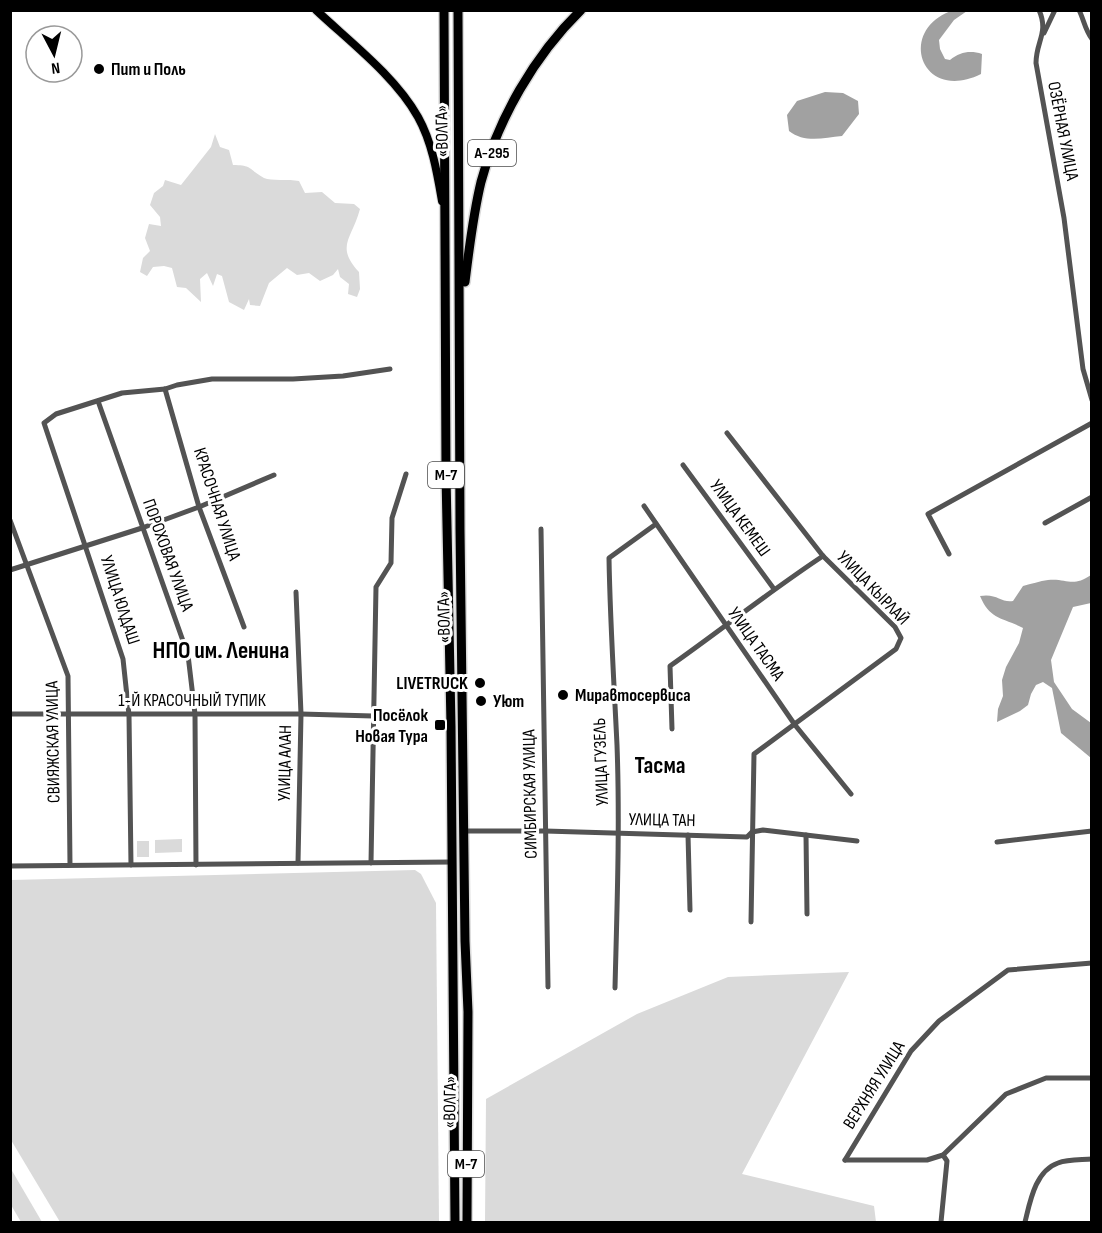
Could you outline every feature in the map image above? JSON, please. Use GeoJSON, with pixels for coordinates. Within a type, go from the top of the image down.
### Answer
{"type":"FeatureCollection","features":[{"type":"Feature","properties":{"kind":"highway","name":"«ВОЛГА»"},"geometry":{"type":"LineString","coordinates":[[444,10],[446,475],[450,588],[455,1222]]}},
{"type":"Feature","properties":{"kind":"highway","name":"«ВОЛГА»"},"geometry":{"type":"LineString","coordinates":[[458,10],[460,529],[465,941],[468,1012],[466,1222]]}},
{"type":"Feature","properties":{"kind":"highway","name":"А-295"},"geometry":{"type":"LineString","coordinates":[[460,320],[474,216],[482,181],[507,112],[533,66],[581,10]]}},
{"type":"Feature","properties":{"kind":"main road"},"geometry":{"type":"LineString","coordinates":[[316,10],[387,76],[417,116],[433,158],[446,223]]}},
{"type":"Feature","properties":{"kind":"street","name":"ОЗЁРНАЯ УЛИЦА"},"geometry":{"type":"LineString","coordinates":[[1039,10],[1043,34],[1036,55],[1038,79],[1064,218],[1083,369],[1092,400]]}},
{"type":"Feature","properties":{"kind":"street"},"geometry":{"type":"LineString","coordinates":[[1043,34],[1054,10]]}},
{"type":"Feature","properties":{"kind":"street"},"geometry":{"type":"LineString","coordinates":[[1079,10],[1086,32],[1092,39]]}},
{"type":"Feature","properties":{"kind":"street"},"geometry":{"type":"LineString","coordinates":[[98,401],[122,393],[165,389],[212,379],[293,379],[343,376],[390,369]]}},
{"type":"Feature","properties":{"kind":"street","name":"КРАСОЧНАЯ УЛИЦА"},"geometry":{"type":"LineString","coordinates":[[165,389],[199,507],[244,627]]}},
{"type":"Feature","properties":{"kind":"street","name":"УЛИЦА ЮЛДАШ"},"geometry":{"type":"LineString","coordinates":[[98,401],[56,414],[44,423],[123,658],[129,715],[131,865]]}},
{"type":"Feature","properties":{"kind":"street","name":"ПОРОХОВАЯ УЛИЦА"},"geometry":{"type":"LineString","coordinates":[[98,401],[141,528],[188,655],[195,714],[196,865]]}},
{"type":"Feature","properties":{"kind":"street"},"geometry":{"type":"LineString","coordinates":[[949,554],[928,514],[1092,423]]}},
{"type":"Feature","properties":{"kind":"street","name":"УЛИЦА КЫРЛАЙ"},"geometry":{"type":"LineString","coordinates":[[727,433],[822,556],[895,627],[901,638],[896,649],[754,754],[752,832]]}},
{"type":"Feature","properties":{"kind":"street","name":"УЛИЦА КЕМЕШ"},"geometry":{"type":"LineString","coordinates":[[682,465],[774,589]]}},
{"type":"Feature","properties":{"kind":"street"},"geometry":{"type":"LineString","coordinates":[[371,863],[376,587],[391,563],[392,519],[406,474]]}},
{"type":"Feature","properties":{"kind":"street"},"geometry":{"type":"LineString","coordinates":[[10,570],[141,528],[199,507],[274,475]]}},
{"type":"Feature","properties":{"kind":"street"},"geometry":{"type":"LineString","coordinates":[[1045,524],[1092,497]]}},
{"type":"Feature","properties":{"kind":"street","name":"УЛИЦА ТАСМА"},"geometry":{"type":"LineString","coordinates":[[644,506],[795,724],[851,794]]}},
{"type":"Feature","properties":{"kind":"street","name":"СВИЯЖСКАЯ УЛИЦА"},"geometry":{"type":"LineString","coordinates":[[10,520],[68,676],[70,866]]}},
{"type":"Feature","properties":{"kind":"street","name":"УЛИЦА ГУЗЕЛЬ"},"geometry":{"type":"LineString","coordinates":[[615,988],[617,746],[610,633],[609,558],[656,524]]}},
{"type":"Feature","properties":{"kind":"street","name":"СИМБИРСКАЯ УЛИЦА"},"geometry":{"type":"LineString","coordinates":[[542,529],[548,987]]}},
{"type":"Feature","properties":{"kind":"street"},"geometry":{"type":"LineString","coordinates":[[672,729],[670,666],[822,556]]}},
{"type":"Feature","properties":{"kind":"street","name":"УЛИЦА АЛАН"},"geometry":{"type":"LineString","coordinates":[[296,592],[301,714],[298,863]]}},
{"type":"Feature","properties":{"kind":"street","name":"1-Й КРАСОЧНЫЙ ТУПИК"},"geometry":{"type":"LineString","coordinates":[[10,714],[373,716]]}},
{"type":"Feature","properties":{"kind":"street","name":"УЛИЦА ТАН"},"geometry":{"type":"LineString","coordinates":[[464,831],[747,837],[752,832],[763,830],[857,841]]}},
{"type":"Feature","properties":{"kind":"street"},"geometry":{"type":"LineString","coordinates":[[997,842],[1092,831]]}},
{"type":"Feature","properties":{"kind":"street"},"geometry":{"type":"LineString","coordinates":[[750,922],[752,832]]}},
{"type":"Feature","properties":{"kind":"street"},"geometry":{"type":"LineString","coordinates":[[688,835],[690,910]]}},
{"type":"Feature","properties":{"kind":"street"},"geometry":{"type":"LineString","coordinates":[[806,835],[807,914]]}},
{"type":"Feature","properties":{"kind":"street"},"geometry":{"type":"LineString","coordinates":[[10,866],[453,862]]}},
{"type":"Feature","properties":{"kind":"street","name":"ВЕРХНЯЯ УЛИЦА"},"geometry":{"type":"LineString","coordinates":[[943,1155],[927,1160],[845,1160],[911,1051],[939,1021],[1008,970],[1092,963]]}},
{"type":"Feature","properties":{"kind":"street"},"geometry":{"type":"LineString","coordinates":[[941,1222],[947,1161],[943,1155],[1006,1094],[1046,1078],[1092,1078]]}},
{"type":"Feature","properties":{"kind":"street"},"geometry":{"type":"LineString","coordinates":[[1025,1222],[1038,1181],[1048,1169],[1059,1162],[1092,1159]]}},
{"type":"Feature","properties":{"kind":"shaded area"},"geometry":{"type":"Polygon","coordinates":[[[954,10],[967,11],[954,20],[939,40],[945,59],[950,60],[965,52],[982,54],[981,74],[960,81],[943,79],[930,72],[923,60],[921,46],[925,32],[936,19],[954,10]]]}},
{"type":"Feature","properties":{"kind":"shaded area"},"geometry":{"type":"Polygon","coordinates":[[[825,92],[843,93],[858,101],[859,114],[842,136],[807,138],[789,131],[787,115],[797,101],[825,92]]]}},
{"type":"Feature","properties":{"kind":"shaded area"},"geometry":{"type":"Polygon","coordinates":[[[215,134],[220,147],[229,150],[233,165],[248,167],[267,179],[299,181],[305,193],[322,192],[335,203],[354,204],[360,209],[347,249],[352,263],[359,272],[360,289],[357,297],[348,294],[349,284],[340,277],[338,269],[333,275],[320,281],[309,273],[297,275],[287,268],[269,283],[260,306],[250,305],[249,299],[244,310],[229,302],[222,276],[217,274],[213,286],[207,273],[200,279],[201,302],[186,288],[177,287],[172,268],[153,267],[147,276],[140,272],[143,258],[150,251],[145,238],[149,224],[161,226],[160,217],[150,205],[154,193],[163,186],[165,180],[181,185],[211,147],[215,134]]]}},
{"type":"Feature","properties":{"kind":"shaded area"},"geometry":{"type":"Polygon","coordinates":[[[1091,575],[1091,603],[1073,607],[1051,660],[1054,682],[1072,709],[1091,723],[1091,758],[1061,733],[1052,688],[1043,682],[1036,685],[1028,705],[997,722],[998,709],[1003,696],[1002,680],[1019,643],[1023,628],[992,614],[980,596],[986,595],[1013,601],[1023,586],[1048,580],[1074,582],[1091,575]]]}},
{"type":"Feature","properties":{"kind":"shaded area"},"geometry":{"type":"Polygon","coordinates":[[[182,839],[182,852],[155,853],[155,840],[182,839]]]}},
{"type":"Feature","properties":{"kind":"shaded area"},"geometry":{"type":"Polygon","coordinates":[[[137,841],[149,841],[149,857],[137,857],[137,841]]]}},
{"type":"Feature","properties":{"kind":"shaded area"},"geometry":{"type":"Polygon","coordinates":[[[415,870],[421,874],[436,903],[439,1222],[60,1222],[11,1140],[11,880],[415,870]]]}},
{"type":"Feature","properties":{"kind":"shaded area"},"geometry":{"type":"Polygon","coordinates":[[[849,972],[742,1174],[874,1206],[876,1222],[485,1222],[486,1099],[637,1014],[728,977],[849,972]]]}},
{"type":"Feature","properties":{"kind":"shaded area"},"geometry":{"type":"Polygon","coordinates":[[[11,1169],[42,1222],[21,1222],[11,1205],[11,1169]]]}},
{"type":"Feature","properties":{"kind":"place","name":"Пит и Поль"},"geometry":{"type":"Point","coordinates":[99,69]}},
{"type":"Feature","properties":{"kind":"place","name":"LIVETRUCK"},"geometry":{"type":"Point","coordinates":[480,683]}},
{"type":"Feature","properties":{"kind":"place","name":"Миравтосервиса"},"geometry":{"type":"Point","coordinates":[563,695]}},
{"type":"Feature","properties":{"kind":"place","name":"Уют"},"geometry":{"type":"Point","coordinates":[481,701]}},
{"type":"Feature","properties":{"kind":"place","name":"Посёлок Новая Тура"},"geometry":{"type":"Point","coordinates":[440,725]}},
{"type":"Feature","properties":{"kind":"district","name":"НПО им. Ленина"},"geometry":{"type":"Point","coordinates":[221,650]}},
{"type":"Feature","properties":{"kind":"district","name":"Тасма"},"geometry":{"type":"Point","coordinates":[660,765]}}]}
